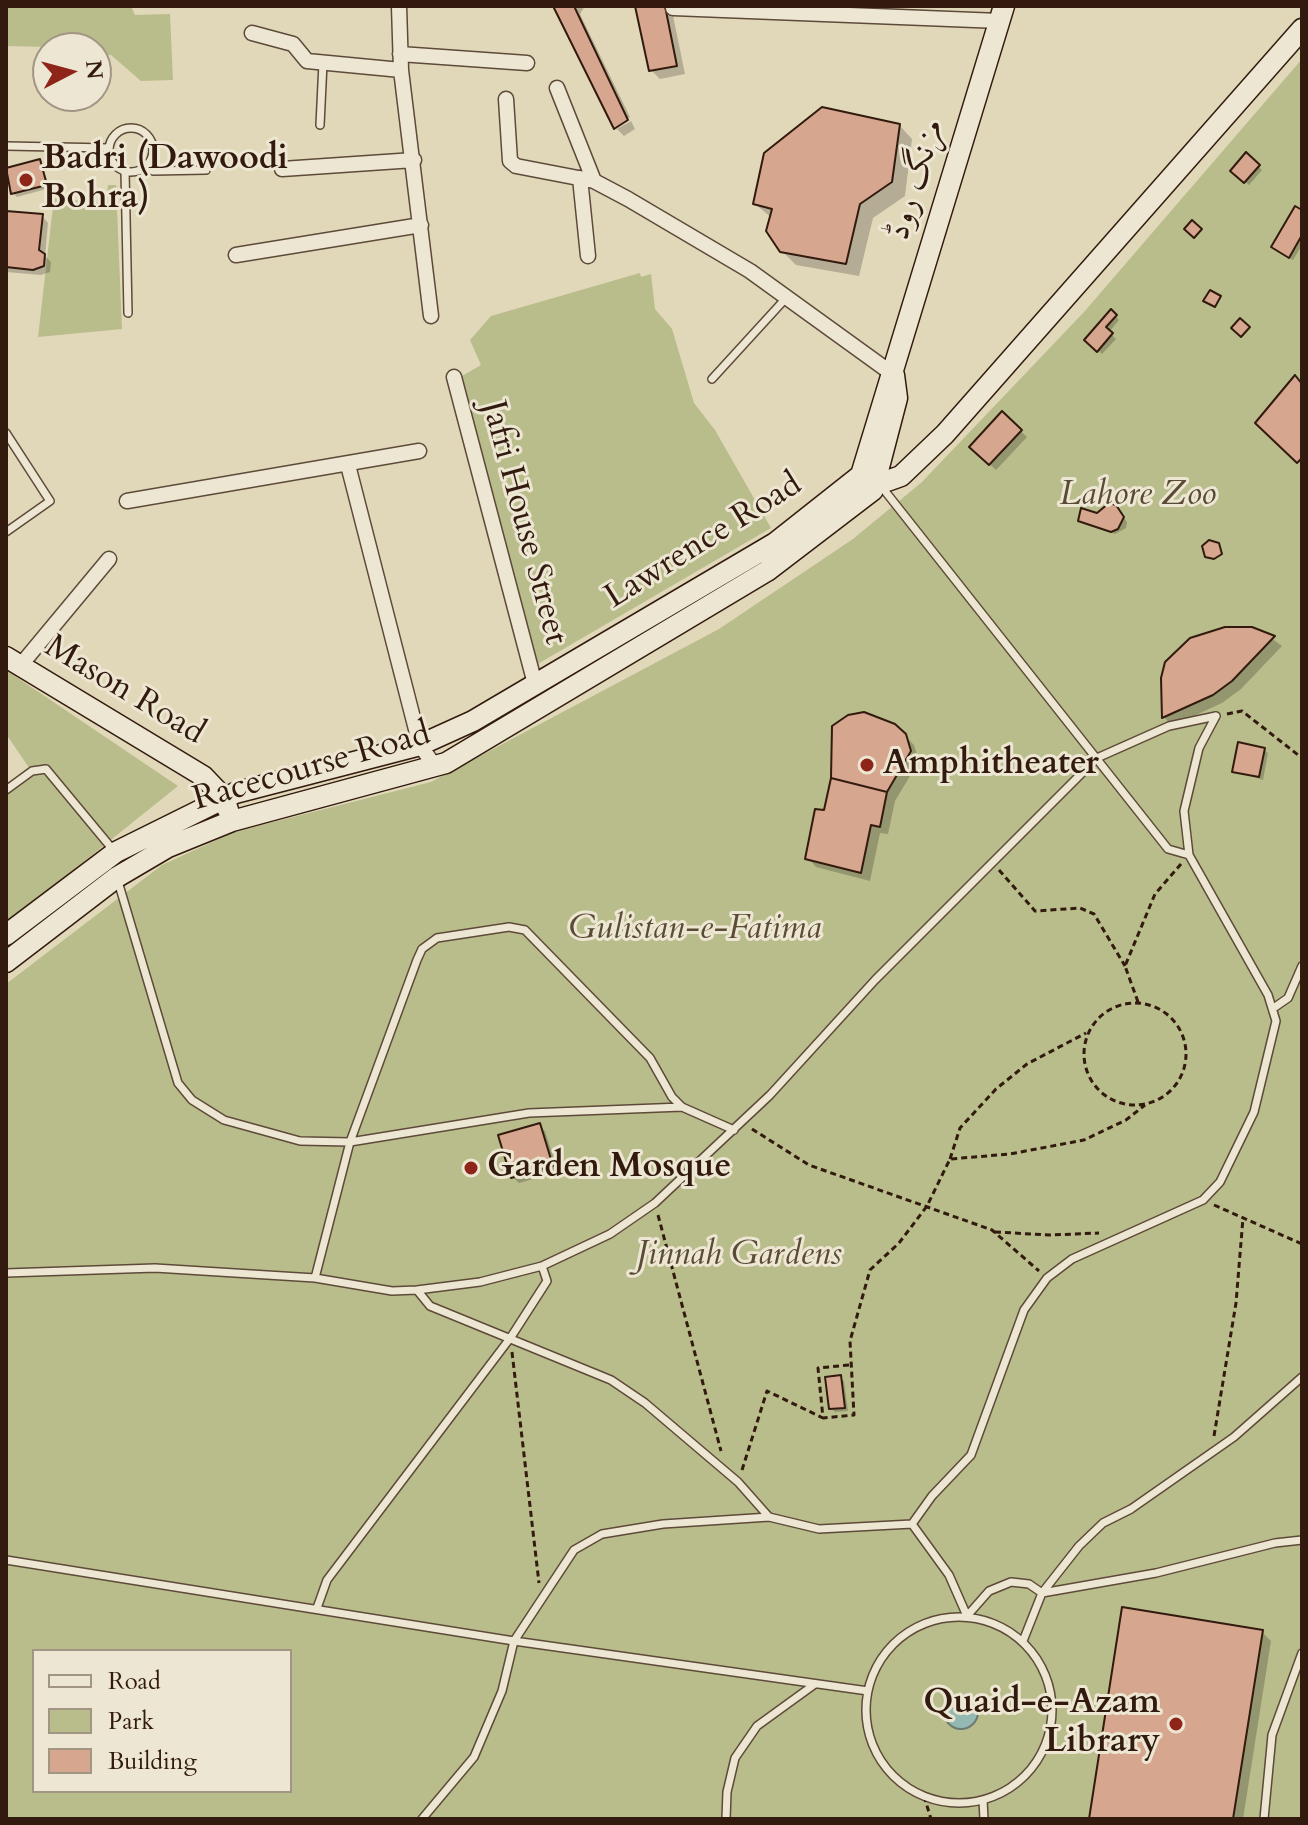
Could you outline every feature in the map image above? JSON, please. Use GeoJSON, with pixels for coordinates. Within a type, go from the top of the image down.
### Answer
{"type":"FeatureCollection","features":[{"type":"Feature","properties":{"kind":"main road","name":"مزنگ روڈ"},"geometry":{"type":"LineString","coordinates":[[870,478],[867,466],[884,393],[894,375],[948,183],[1002,13]]}},
{"type":"Feature","properties":{"kind":"main road","name":"Lawrence Road"},"geometry":{"type":"LineString","coordinates":[[6,935],[110,857],[224,798],[420,745],[473,721],[775,543],[870,478],[895,479],[919,459],[1302,29]]}},
{"type":"Feature","properties":{"kind":"main road","name":"مزنگ روڈ"},"geometry":{"type":"LineString","coordinates":[[870,478],[887,448],[897,398],[894,375]]}},
{"type":"Feature","properties":{"kind":"main road"},"geometry":{"type":"LineString","coordinates":[[887,448],[905,461],[919,459]]}},
{"type":"Feature","properties":{"kind":"main road","name":"Racecourse Road"},"geometry":{"type":"LineString","coordinates":[[6,962],[117,877],[168,847],[232,821],[436,768],[462,756],[767,571],[856,506],[870,478]]}},
{"type":"Feature","properties":{"kind":"main road","name":"Mason Road"},"geometry":{"type":"LineString","coordinates":[[13,661],[203,776],[224,798],[232,821]]}},
{"type":"Feature","properties":{"kind":"street"},"geometry":{"type":"LineString","coordinates":[[399,6],[401,70],[431,316]]}},
{"type":"Feature","properties":{"kind":"street"},"geometry":{"type":"LineString","coordinates":[[673,8],[1002,13]]}},
{"type":"Feature","properties":{"kind":"street"},"geometry":{"type":"LineString","coordinates":[[252,33],[293,44],[307,61],[401,70]]}},
{"type":"Feature","properties":{"kind":"street"},"geometry":{"type":"LineString","coordinates":[[400,54],[527,63]]}},
{"type":"Feature","properties":{"kind":"street"},"geometry":{"type":"LineString","coordinates":[[557,88],[587,179],[588,256]]}},
{"type":"Feature","properties":{"kind":"street"},"geometry":{"type":"LineString","coordinates":[[506,99],[510,161],[516,166],[587,179],[750,271],[894,375]]}},
{"type":"Feature","properties":{"kind":"street"},"geometry":{"type":"LineString","coordinates":[[282,169],[414,160]]}},
{"type":"Feature","properties":{"kind":"street"},"geometry":{"type":"LineString","coordinates":[[236,255],[421,225]]}},
{"type":"Feature","properties":{"kind":"street","name":"Jafri House Street"},"geometry":{"type":"LineString","coordinates":[[454,377],[535,684]]}},
{"type":"Feature","properties":{"kind":"street"},"geometry":{"type":"LineString","coordinates":[[127,501],[419,451]]}},
{"type":"Feature","properties":{"kind":"street"},"geometry":{"type":"LineString","coordinates":[[348,465],[420,745],[436,768]]}},
{"type":"Feature","properties":{"kind":"street"},"geometry":{"type":"LineString","coordinates":[[13,661],[109,559]]}},
{"type":"Feature","properties":{"kind":"lane"},"geometry":{"type":"LineString","coordinates":[[320,125],[323,63]]}},
{"type":"Feature","properties":{"kind":"lane"},"geometry":{"type":"LineString","coordinates":[[123,129],[143,131],[153,147],[147,165],[139,171],[125,171],[113,162],[109,148],[112,138],[123,129]]}},
{"type":"Feature","properties":{"kind":"lane"},"geometry":{"type":"LineString","coordinates":[[6,146],[109,148]]}},
{"type":"Feature","properties":{"kind":"lane"},"geometry":{"type":"LineString","coordinates":[[147,165],[153,171],[206,170]]}},
{"type":"Feature","properties":{"kind":"lane"},"geometry":{"type":"LineString","coordinates":[[125,171],[128,313]]}},
{"type":"Feature","properties":{"kind":"lane"},"geometry":{"type":"LineString","coordinates":[[712,379],[787,297]]}},
{"type":"Feature","properties":{"kind":"lane"},"geometry":{"type":"LineString","coordinates":[[6,433],[50,501],[6,532]]}},
{"type":"Feature","properties":{"kind":"lane"},"geometry":{"type":"LineString","coordinates":[[870,478],[1168,849],[1189,855]]}},
{"type":"Feature","properties":{"kind":"lane"},"geometry":{"type":"LineString","coordinates":[[6,1273],[155,1268],[315,1278],[392,1291],[480,1282],[542,1266],[610,1234],[655,1203],[742,1123],[875,980],[1097,758],[1169,726],[1216,716]]}},
{"type":"Feature","properties":{"kind":"lane"},"geometry":{"type":"LineString","coordinates":[[912,1524],[932,1496],[971,1455],[1024,1310],[1047,1278],[1072,1259],[1203,1200],[1220,1182],[1254,1112],[1276,1021],[1275,1007],[1189,855],[1184,811],[1199,748],[1216,716]]}},
{"type":"Feature","properties":{"kind":"lane"},"geometry":{"type":"LineString","coordinates":[[6,790],[32,771],[46,769],[110,857],[178,1083],[192,1100],[224,1120],[300,1141],[350,1142],[529,1113],[682,1107]]}},
{"type":"Feature","properties":{"kind":"lane"},"geometry":{"type":"LineString","coordinates":[[315,1278],[350,1142],[422,949],[437,938],[509,927],[533,936],[650,1058],[672,1097],[682,1107],[734,1130]]}},
{"type":"Feature","properties":{"kind":"lane"},"geometry":{"type":"LineString","coordinates":[[1275,1007],[1288,998],[1302,966]]}},
{"type":"Feature","properties":{"kind":"lane"},"geometry":{"type":"LineString","coordinates":[[317,1608],[327,1580],[511,1337],[547,1281],[542,1266]]}},
{"type":"Feature","properties":{"kind":"lane"},"geometry":{"type":"LineString","coordinates":[[417,1290],[430,1306],[611,1380],[645,1403],[738,1482],[769,1517]]}},
{"type":"Feature","properties":{"kind":"lane"},"geometry":{"type":"LineString","coordinates":[[1023,1641],[1042,1593],[1079,1546],[1103,1523],[1131,1509],[1213,1452],[1302,1377]]}},
{"type":"Feature","properties":{"kind":"lane"},"geometry":{"type":"LineString","coordinates":[[422,1819],[474,1757],[502,1691],[514,1641],[574,1550],[602,1534],[663,1524],[769,1517],[819,1529],[912,1524]]}},
{"type":"Feature","properties":{"kind":"lane"},"geometry":{"type":"LineString","coordinates":[[912,1524],[949,1575],[967,1616]]}},
{"type":"Feature","properties":{"kind":"lane"},"geometry":{"type":"LineString","coordinates":[[967,1616],[989,1591],[1011,1582],[1029,1584],[1042,1593],[1156,1573],[1275,1543],[1302,1540]]}},
{"type":"Feature","properties":{"kind":"lane"},"geometry":{"type":"LineString","coordinates":[[6,1560],[514,1641],[868,1691]]}},
{"type":"Feature","properties":{"kind":"lane"},"geometry":{"type":"LineString","coordinates":[[967,1616],[997,1624],[1023,1641],[1039,1661],[1049,1683],[1052,1708],[1050,1733],[1040,1756],[1025,1776],[1006,1791],[983,1800],[959,1803],[924,1796],[895,1778],[880,1759],[870,1738],[866,1715],[868,1691],[880,1659],[903,1634],[933,1619],[967,1616]]}},
{"type":"Feature","properties":{"kind":"lane"},"geometry":{"type":"LineString","coordinates":[[1264,1819],[1272,1735],[1302,1653]]}},
{"type":"Feature","properties":{"kind":"lane"},"geometry":{"type":"LineString","coordinates":[[726,1819],[727,1792],[735,1758],[757,1726],[815,1684]]}},
{"type":"Feature","properties":{"kind":"lane"},"geometry":{"type":"LineString","coordinates":[[983,1800],[984,1819]]}},
{"type":"Feature","properties":{"kind":"path"},"geometry":{"type":"LineString","coordinates":[[1216,716],[1242,711],[1302,758]]}},
{"type":"Feature","properties":{"kind":"path"},"geometry":{"type":"LineString","coordinates":[[1125,966],[1155,894],[1189,855]]}},
{"type":"Feature","properties":{"kind":"path"},"geometry":{"type":"LineString","coordinates":[[993,862],[1035,911],[1080,908],[1094,914],[1125,966],[1138,1002]]}},
{"type":"Feature","properties":{"kind":"path"},"geometry":{"type":"LineString","coordinates":[[738,1482],[767,1391],[823,1418],[854,1415],[850,1341],[870,1270],[899,1243],[927,1206],[950,1159],[960,1128],[996,1089],[1027,1064],[1088,1032],[1109,1010],[1138,1002],[1157,1007],[1174,1019],[1184,1037],[1187,1057],[1182,1077],[1170,1093],[1145,1105],[1126,1120],[1084,1140],[1010,1154],[950,1159]]}},
{"type":"Feature","properties":{"kind":"path"},"geometry":{"type":"LineString","coordinates":[[1088,1032],[1085,1062],[1097,1089],[1113,1101],[1133,1107],[1145,1105]]}},
{"type":"Feature","properties":{"kind":"path"},"geometry":{"type":"LineString","coordinates":[[742,1123],[809,1165],[995,1232],[1050,1235],[1108,1231]]}},
{"type":"Feature","properties":{"kind":"path"},"geometry":{"type":"LineString","coordinates":[[1203,1200],[1302,1244]]}},
{"type":"Feature","properties":{"kind":"path"},"geometry":{"type":"LineString","coordinates":[[655,1203],[726,1472]]}},
{"type":"Feature","properties":{"kind":"path"},"geometry":{"type":"LineString","coordinates":[[1213,1452],[1236,1303],[1243,1218]]}},
{"type":"Feature","properties":{"kind":"path"},"geometry":{"type":"LineString","coordinates":[[995,1232],[1047,1278]]}},
{"type":"Feature","properties":{"kind":"path"},"geometry":{"type":"LineString","coordinates":[[511,1337],[541,1597]]}},
{"type":"Feature","properties":{"kind":"path"},"geometry":{"type":"LineString","coordinates":[[823,1418],[818,1368],[849,1365]]}},
{"type":"Feature","properties":{"kind":"path"},"geometry":{"type":"LineString","coordinates":[[924,1796],[931,1819]]}},
{"type":"Feature","properties":{"kind":"green space"},"geometry":{"type":"Polygon","coordinates":[[[6,6],[131,6],[135,15],[170,14],[173,80],[141,81],[112,56],[112,32],[32,32],[32,47],[6,46],[6,6]]]}},
{"type":"Feature","properties":{"kind":"green space","name":"Jinnah Gardens"},"geometry":{"type":"Polygon","coordinates":[[[1302,59],[1302,1819],[6,1819],[6,984],[162,865],[234,832],[431,782],[719,629],[853,539],[922,482],[1084,312],[1302,59]]]}},
{"type":"Feature","properties":{"kind":"green space"},"geometry":{"type":"Polygon","coordinates":[[[108,185],[116,185],[122,329],[38,337],[54,198],[106,203],[108,185]]]}},
{"type":"Feature","properties":{"kind":"green space"},"geometry":{"type":"Polygon","coordinates":[[[640,273],[641,277],[651,274],[655,309],[672,329],[694,403],[715,430],[771,528],[536,665],[462,376],[481,365],[470,340],[491,316],[640,273]]]}},
{"type":"Feature","properties":{"kind":"green space"},"geometry":{"type":"Polygon","coordinates":[[[6,670],[178,786],[6,924],[6,788],[30,769],[6,734],[6,670]]]}},
{"type":"Feature","properties":{"kind":"water"},"geometry":{"type":"Polygon","coordinates":[[[961,1695],[973,1700],[978,1712],[973,1724],[961,1729],[949,1724],[944,1712],[949,1700],[961,1695]]]}},
{"type":"Feature","properties":{"kind":"building"},"geometry":{"type":"Polygon","coordinates":[[[553,6],[574,6],[628,120],[614,129],[553,6]]]}},
{"type":"Feature","properties":{"kind":"building"},"geometry":{"type":"Polygon","coordinates":[[[635,6],[665,6],[677,66],[649,71],[635,6]]]}},
{"type":"Feature","properties":{"kind":"building"},"geometry":{"type":"Polygon","coordinates":[[[822,107],[900,124],[892,182],[860,204],[846,264],[780,252],[766,231],[772,209],[753,204],[764,153],[822,107]]]}},
{"type":"Feature","properties":{"kind":"building"},"geometry":{"type":"Polygon","coordinates":[[[1246,152],[1260,165],[1244,183],[1230,171],[1246,152]]]}},
{"type":"Feature","properties":{"kind":"building","name":"Badri (Dawoodi Bohra)"},"geometry":{"type":"Polygon","coordinates":[[[40,159],[47,185],[11,194],[6,168],[40,159]]]}},
{"type":"Feature","properties":{"kind":"building"},"geometry":{"type":"Polygon","coordinates":[[[1295,206],[1302,210],[1302,235],[1289,258],[1271,247],[1295,206]]]}},
{"type":"Feature","properties":{"kind":"building"},"geometry":{"type":"Polygon","coordinates":[[[6,211],[43,214],[39,250],[45,254],[44,266],[33,270],[6,267],[6,211]]]}},
{"type":"Feature","properties":{"kind":"building"},"geometry":{"type":"Polygon","coordinates":[[[1192,220],[1202,229],[1194,238],[1184,229],[1192,220]]]}},
{"type":"Feature","properties":{"kind":"building"},"geometry":{"type":"Polygon","coordinates":[[[1210,290],[1221,296],[1215,307],[1203,301],[1210,290]]]}},
{"type":"Feature","properties":{"kind":"building"},"geometry":{"type":"Polygon","coordinates":[[[1111,309],[1117,315],[1106,327],[1113,333],[1097,352],[1084,340],[1111,309]]]}},
{"type":"Feature","properties":{"kind":"building"},"geometry":{"type":"Polygon","coordinates":[[[1240,318],[1250,327],[1241,337],[1231,328],[1240,318]]]}},
{"type":"Feature","properties":{"kind":"building"},"geometry":{"type":"Polygon","coordinates":[[[1295,375],[1302,384],[1302,458],[1297,463],[1255,423],[1295,375]]]}},
{"type":"Feature","properties":{"kind":"building"},"geometry":{"type":"Polygon","coordinates":[[[1002,411],[1022,430],[989,465],[969,447],[1002,411]]]}},
{"type":"Feature","properties":{"kind":"building"},"geometry":{"type":"Polygon","coordinates":[[[1109,503],[1116,505],[1124,517],[1118,529],[1111,532],[1078,521],[1081,508],[1097,513],[1109,503]]]}},
{"type":"Feature","properties":{"kind":"building"},"geometry":{"type":"Polygon","coordinates":[[[1209,540],[1219,543],[1222,554],[1214,559],[1205,557],[1202,546],[1209,540]]]}},
{"type":"Feature","properties":{"kind":"building"},"geometry":{"type":"Polygon","coordinates":[[[1225,627],[1252,627],[1275,636],[1232,681],[1213,695],[1162,718],[1161,678],[1165,662],[1190,638],[1225,627]]]}},
{"type":"Feature","properties":{"kind":"building","name":"Amphitheater"},"geometry":{"type":"Polygon","coordinates":[[[864,712],[895,724],[906,734],[911,751],[887,792],[831,778],[832,726],[848,715],[864,712]]]}},
{"type":"Feature","properties":{"kind":"building"},"geometry":{"type":"Polygon","coordinates":[[[1238,742],[1265,748],[1259,777],[1232,772],[1238,742]]]}},
{"type":"Feature","properties":{"kind":"building"},"geometry":{"type":"Polygon","coordinates":[[[831,778],[887,792],[880,827],[871,825],[861,873],[805,859],[815,809],[824,810],[831,778]]]}},
{"type":"Feature","properties":{"kind":"building"},"geometry":{"type":"Polygon","coordinates":[[[540,1123],[553,1166],[511,1178],[498,1135],[540,1123]]]}},
{"type":"Feature","properties":{"kind":"building"},"geometry":{"type":"Polygon","coordinates":[[[841,1375],[845,1408],[829,1409],[825,1377],[841,1375]]]}},
{"type":"Feature","properties":{"kind":"building","name":"Quaid-e-Azam Library"},"geometry":{"type":"Polygon","coordinates":[[[1122,1607],[1263,1630],[1233,1819],[1089,1819],[1122,1607]]]}},
{"type":"Feature","properties":{"kind":"place","name":"Badri (Dawoodi Bohra)"},"geometry":{"type":"Point","coordinates":[26,180]}},
{"type":"Feature","properties":{"kind":"place","name":"Amphitheater"},"geometry":{"type":"Point","coordinates":[867,765]}},
{"type":"Feature","properties":{"kind":"place","name":"Garden Mosque"},"geometry":{"type":"Point","coordinates":[471,1168]}},
{"type":"Feature","properties":{"kind":"place","name":"Quaid-e-Azam Library"},"geometry":{"type":"Point","coordinates":[1176,1724]}},
{"type":"Feature","properties":{"kind":"park label","name":"Lahore Zoo"},"geometry":{"type":"Point","coordinates":[1138,496]}},
{"type":"Feature","properties":{"kind":"park label","name":"Gulistan-e-Fatima"},"geometry":{"type":"Point","coordinates":[695,930]}}]}
